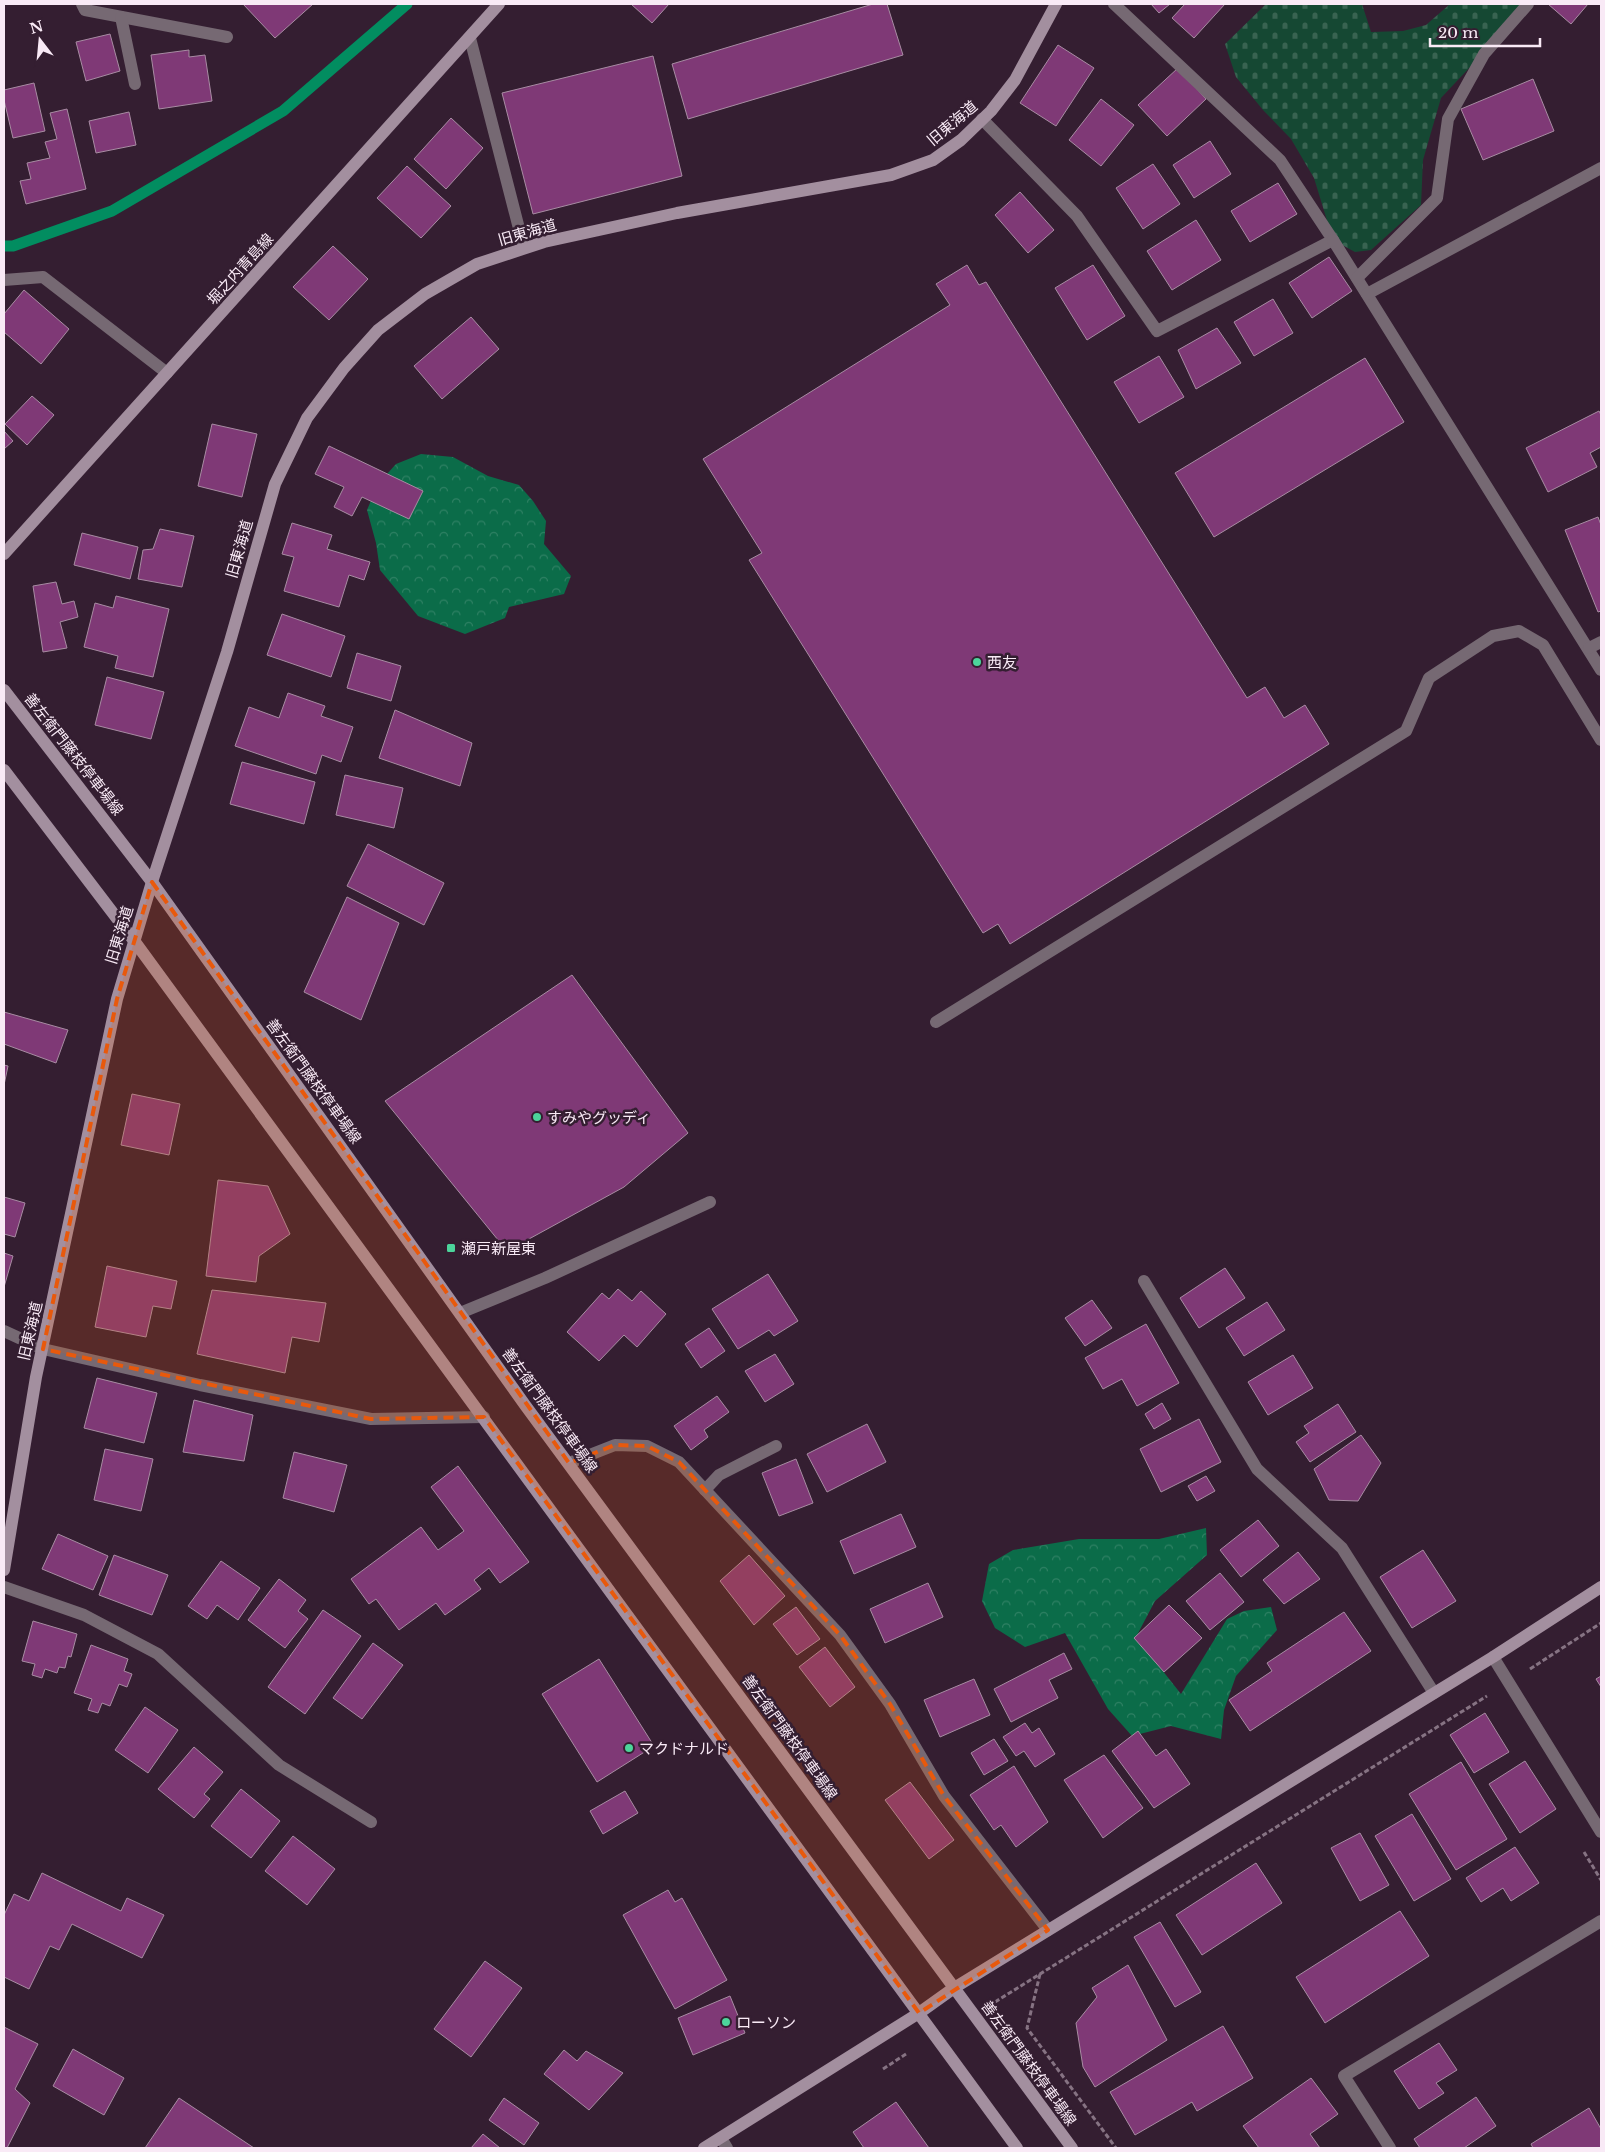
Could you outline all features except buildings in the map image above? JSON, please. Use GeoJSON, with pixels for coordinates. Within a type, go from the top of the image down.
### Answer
{"type":"FeatureCollection","features":[{"type":"Feature","properties":{"kind":"main road","name":"堀之内青島線"},"geometry":{"type":"LineString","coordinates":[[4,554],[499,4]]}},
{"type":"Feature","properties":{"kind":"main road","name":"旧東海道"},"geometry":{"type":"LineString","coordinates":[[4,1570],[36,1377],[117,999],[152,882],[227,652],[275,484],[307,418],[344,368],[378,330],[425,294],[477,264],[544,242],[677,213],[891,175],[933,160],[961,140],[982,120],[1015,80],[1056,4]]}},
{"type":"Feature","properties":{"kind":"main road","name":"善左衛門藤枝停車場線"},"geometry":{"type":"LineString","coordinates":[[4,690],[152,882],[569,1463],[1072,2148]]}},
{"type":"Feature","properties":{"kind":"main road"},"geometry":{"type":"LineString","coordinates":[[4,770],[135,942],[1017,2148]]}},
{"type":"Feature","properties":{"kind":"main road"},"geometry":{"type":"LineString","coordinates":[[704,2148],[724,2143],[954,1988],[1493,1657],[1601,1587]]}},
{"type":"Feature","properties":{"kind":"street"},"geometry":{"type":"LineString","coordinates":[[82,4],[85,10],[227,37]]}},
{"type":"Feature","properties":{"kind":"street"},"geometry":{"type":"LineString","coordinates":[[1114,4],[1280,160],[1357,278],[1601,670]]}},
{"type":"Feature","properties":{"kind":"street"},"geometry":{"type":"LineString","coordinates":[[1357,278],[1437,198],[1448,119],[1484,54],[1528,4]]}},
{"type":"Feature","properties":{"kind":"street"},"geometry":{"type":"LineString","coordinates":[[121,17],[135,84]]}},
{"type":"Feature","properties":{"kind":"street"},"geometry":{"type":"LineString","coordinates":[[470,38],[524,248]]}},
{"type":"Feature","properties":{"kind":"street"},"geometry":{"type":"LineString","coordinates":[[982,120],[1077,216],[1157,330],[1333,240]]}},
{"type":"Feature","properties":{"kind":"street"},"geometry":{"type":"LineString","coordinates":[[1367,294],[1601,168]]}},
{"type":"Feature","properties":{"kind":"street"},"geometry":{"type":"LineString","coordinates":[[4,280],[43,277],[167,374]]}},
{"type":"Feature","properties":{"kind":"street"},"geometry":{"type":"LineString","coordinates":[[936,1022],[1406,732],[1429,678],[1493,636],[1519,631],[1543,645],[1601,740]]}},
{"type":"Feature","properties":{"kind":"street"},"geometry":{"type":"LineString","coordinates":[[1588,648],[1601,642]]}},
{"type":"Feature","properties":{"kind":"street"},"geometry":{"type":"LineString","coordinates":[[460,1313],[545,1278],[710,1202]]}},
{"type":"Feature","properties":{"kind":"street"},"geometry":{"type":"LineString","coordinates":[[1144,1281],[1257,1469],[1342,1548],[1434,1693]]}},
{"type":"Feature","properties":{"kind":"street"},"geometry":{"type":"LineString","coordinates":[[4,1331],[43,1349],[200,1385],[371,1419],[484,1417]]}},
{"type":"Feature","properties":{"kind":"street"},"geometry":{"type":"LineString","coordinates":[[569,1463],[615,1445],[647,1446],[679,1462],[840,1635],[890,1704],[944,1796],[1048,1930]]}},
{"type":"Feature","properties":{"kind":"street"},"geometry":{"type":"LineString","coordinates":[[705,1490],[719,1475],[776,1446]]}},
{"type":"Feature","properties":{"kind":"street"},"geometry":{"type":"LineString","coordinates":[[4,1587],[84,1615],[158,1654],[280,1765],[371,1822]]}},
{"type":"Feature","properties":{"kind":"street"},"geometry":{"type":"LineString","coordinates":[[1493,1657],[1601,1832]]}},
{"type":"Feature","properties":{"kind":"street"},"geometry":{"type":"LineString","coordinates":[[1390,2148],[1344,2076],[1601,1920]]}},
{"type":"Feature","properties":{"kind":"path"},"geometry":{"type":"LineString","coordinates":[[974,2015],[1509,1683],[1601,1623]]}},
{"type":"Feature","properties":{"kind":"path"},"geometry":{"type":"LineString","coordinates":[[1040,1974],[1027,2028],[1116,2148]]}},
{"type":"Feature","properties":{"kind":"path"},"geometry":{"type":"LineString","coordinates":[[883,2070],[935,2035]]}},
{"type":"Feature","properties":{"kind":"highlighted area"},"geometry":{"type":"Polygon","coordinates":[[[152,882],[569,1463],[615,1445],[647,1446],[679,1462],[840,1635],[890,1704],[944,1796],[1048,1930],[919,2013],[484,1417],[371,1419],[43,1349],[117,999],[152,882]]]}},
{"type":"Feature","properties":{"kind":"green space"},"geometry":{"type":"Polygon","coordinates":[[[1266,4],[1362,4],[1371,32],[1403,31],[1426,25],[1450,4],[1529,4],[1441,98],[1423,160],[1421,205],[1371,250],[1355,252],[1333,240],[1314,178],[1291,139],[1263,110],[1236,77],[1225,44],[1266,4]]]}},
{"type":"Feature","properties":{"kind":"green space"},"geometry":{"type":"Polygon","coordinates":[[[421,454],[453,457],[488,476],[519,485],[533,501],[546,521],[544,544],[571,576],[564,594],[509,607],[505,618],[465,634],[418,616],[380,570],[376,543],[367,510],[378,484],[396,464],[421,454]]]}},
{"type":"Feature","properties":{"kind":"green space"},"geometry":{"type":"Polygon","coordinates":[[[1206,1528],[1207,1555],[1155,1601],[1136,1637],[1181,1694],[1227,1619],[1244,1611],[1271,1607],[1277,1630],[1236,1676],[1224,1710],[1221,1739],[1171,1726],[1132,1736],[1108,1709],[1065,1633],[1025,1647],[995,1628],[982,1601],[989,1564],[1013,1550],[1079,1539],[1159,1539],[1206,1528]]]}},
{"type":"Feature","properties":{"kind":"waterway"},"geometry":{"type":"LineString","coordinates":[[4,246],[13,246],[112,211],[283,111],[407,4]]}},
{"type":"Feature","properties":{"kind":"place","name":"西友"},"geometry":{"type":"Point","coordinates":[977,662]}},
{"type":"Feature","properties":{"kind":"place","name":"すみやグッディ"},"geometry":{"type":"Point","coordinates":[537,1117]}},
{"type":"Feature","properties":{"kind":"place","name":"瀬戸新屋東"},"geometry":{"type":"Point","coordinates":[451,1248]}},
{"type":"Feature","properties":{"kind":"place","name":"マクドナルド"},"geometry":{"type":"Point","coordinates":[629,1748]}},
{"type":"Feature","properties":{"kind":"place","name":"ローソン"},"geometry":{"type":"Point","coordinates":[726,2022]}}]}
